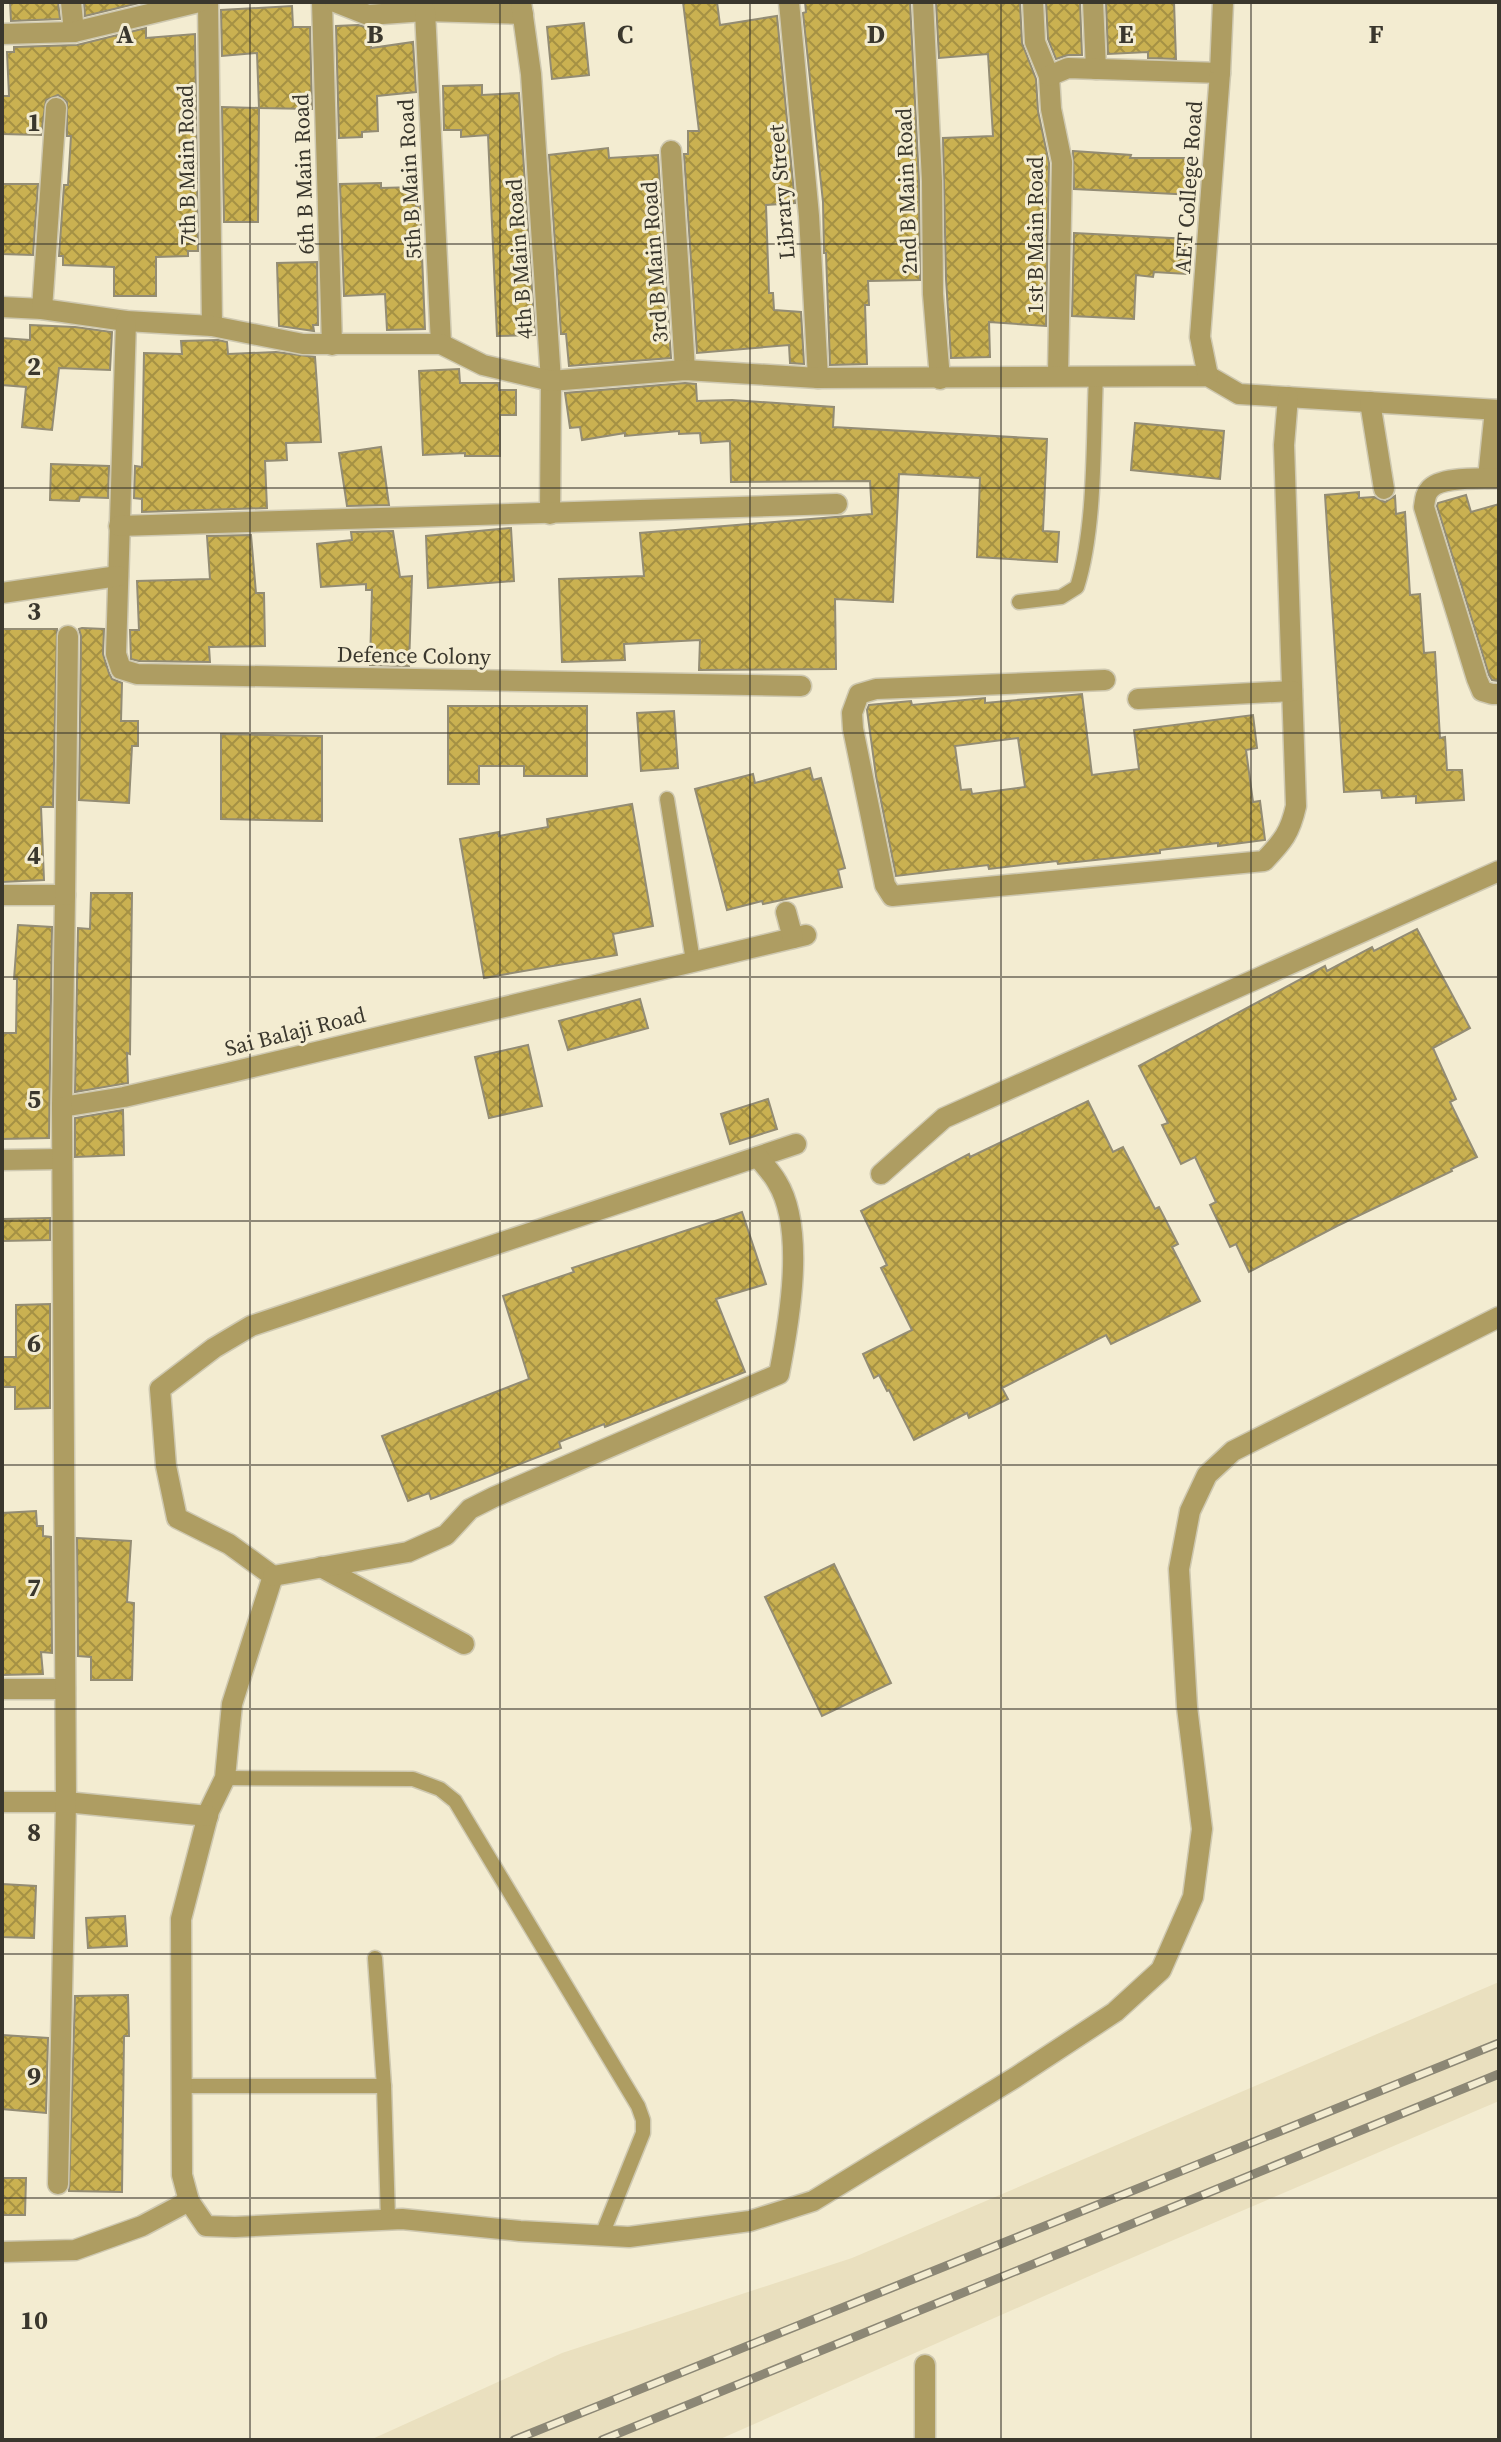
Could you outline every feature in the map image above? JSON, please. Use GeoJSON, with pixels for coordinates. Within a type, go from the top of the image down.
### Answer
{"type":"FeatureCollection","features":[{"type":"Feature","properties":{"kind":"street"},"geometry":{"type":"LineString","coordinates":[[71,2],[74,32]]}},
{"type":"Feature","properties":{"kind":"street"},"geometry":{"type":"LineString","coordinates":[[2,34],[74,32],[199,2]]}},
{"type":"Feature","properties":{"kind":"street","name":"7th B Main Road"},"geometry":{"type":"LineString","coordinates":[[208,2],[212,326]]}},
{"type":"Feature","properties":{"kind":"street","name":"6th B Main Road"},"geometry":{"type":"LineString","coordinates":[[322,2],[332,345]]}},
{"type":"Feature","properties":{"kind":"street"},"geometry":{"type":"LineString","coordinates":[[335,2],[368,15],[522,8]]}},
{"type":"Feature","properties":{"kind":"street","name":"Library Street"},"geometry":{"type":"LineString","coordinates":[[789,2],[809,216],[818,378]]}},
{"type":"Feature","properties":{"kind":"street","name":"2nd B Main Road"},"geometry":{"type":"LineString","coordinates":[[923,2],[932,181],[933,294],[940,379]]}},
{"type":"Feature","properties":{"kind":"street","name":"1st B Main Road"},"geometry":{"type":"LineString","coordinates":[[1033,2],[1035,42],[1049,76],[1051,109],[1062,162],[1058,375]]}},
{"type":"Feature","properties":{"kind":"street"},"geometry":{"type":"LineString","coordinates":[[1093,2],[1096,69]]}},
{"type":"Feature","properties":{"kind":"street","name":"AET College Road"},"geometry":{"type":"LineString","coordinates":[[1208,376],[1200,337],[1223,2]]}},
{"type":"Feature","properties":{"kind":"street","name":"4th B Main Road"},"geometry":{"type":"LineString","coordinates":[[522,8],[531,74],[551,381],[550,514]]}},
{"type":"Feature","properties":{"kind":"street","name":"5th B Main Road"},"geometry":{"type":"LineString","coordinates":[[425,11],[441,344]]}},
{"type":"Feature","properties":{"kind":"street"},"geometry":{"type":"LineString","coordinates":[[1049,76],[1068,68],[1220,73]]}},
{"type":"Feature","properties":{"kind":"street"},"geometry":{"type":"LineString","coordinates":[[42,309],[56,108]]}},
{"type":"Feature","properties":{"kind":"street","name":"3rd B Main Road"},"geometry":{"type":"LineString","coordinates":[[671,151],[685,370]]}},
{"type":"Feature","properties":{"kind":"street"},"geometry":{"type":"LineString","coordinates":[[2,307],[42,309],[126,321],[212,326],[303,344],[441,344],[483,365],[551,381],[685,370],[818,378],[1208,376],[1239,394],[1497,410],[1494,478],[1447,481],[1432,486],[1426,494],[1424,507],[1477,679],[1482,691],[1499,694]]}},
{"type":"Feature","properties":{"kind":"street"},"geometry":{"type":"LineString","coordinates":[[2,593],[118,576],[126,321]]}},
{"type":"Feature","properties":{"kind":"street"},"geometry":{"type":"LineString","coordinates":[[1105,680],[876,689],[859,694],[852,713],[853,729],[885,885],[892,896],[1264,861],[1290,831],[1296,806],[1284,445],[1288,397]]}},
{"type":"Feature","properties":{"kind":"street"},"geometry":{"type":"LineString","coordinates":[[1370,402],[1384,489]]}},
{"type":"Feature","properties":{"kind":"street"},"geometry":{"type":"LineString","coordinates":[[119,526],[837,504]]}},
{"type":"Feature","properties":{"kind":"street","name":"Defence Colony"},"geometry":{"type":"LineString","coordinates":[[118,576],[116,654],[121,669],[137,674],[573,692],[801,686]]}},
{"type":"Feature","properties":{"kind":"street"},"geometry":{"type":"LineString","coordinates":[[58,2184],[66,1802],[62,1107],[68,636]]}},
{"type":"Feature","properties":{"kind":"street"},"geometry":{"type":"LineString","coordinates":[[1138,699],[1292,691]]}},
{"type":"Feature","properties":{"kind":"street"},"geometry":{"type":"LineString","coordinates":[[881,1174],[944,1118],[1499,871]]}},
{"type":"Feature","properties":{"kind":"street"},"geometry":{"type":"LineString","coordinates":[[2,895],[65,895]]}},
{"type":"Feature","properties":{"kind":"street","name":"Sai Balaji Road"},"geometry":{"type":"LineString","coordinates":[[62,1107],[124,1097],[228,1073],[800,936],[786,912]]}},
{"type":"Feature","properties":{"kind":"street"},"geometry":{"type":"LineString","coordinates":[[758,1157],[779,1184],[792,1229],[791,1315],[779,1374],[494,1497],[470,1509],[446,1535],[408,1552],[273,1576],[229,1544],[177,1518],[166,1466],[160,1389],[214,1348],[251,1326],[796,1144]]}},
{"type":"Feature","properties":{"kind":"street"},"geometry":{"type":"LineString","coordinates":[[2,1160],[62,1159]]}},
{"type":"Feature","properties":{"kind":"street"},"geometry":{"type":"LineString","coordinates":[[273,1576],[232,1704],[225,1778],[208,1816],[181,1919],[182,2175],[189,2201],[206,2226],[247,2227],[388,2219],[629,2237],[750,2221],[813,2201],[1016,2077],[1115,2012],[1161,1970],[1193,1897],[1202,1829],[1187,1707],[1179,1569],[1190,1511],[1207,1475],[1233,1451],[1499,1317]]}},
{"type":"Feature","properties":{"kind":"street"},"geometry":{"type":"LineString","coordinates":[[321,1567],[464,1644]]}},
{"type":"Feature","properties":{"kind":"street"},"geometry":{"type":"LineString","coordinates":[[2,1689],[65,1689]]}},
{"type":"Feature","properties":{"kind":"street"},"geometry":{"type":"LineString","coordinates":[[2,1802],[66,1802],[208,1816]]}},
{"type":"Feature","properties":{"kind":"street"},"geometry":{"type":"LineString","coordinates":[[2,2252],[75,2250],[142,2226],[189,2201]]}},
{"type":"Feature","properties":{"kind":"street"},"geometry":{"type":"LineString","coordinates":[[925,2365],[925,2440]]}},
{"type":"Feature","properties":{"kind":"lane"},"geometry":{"type":"LineString","coordinates":[[1019,602],[1061,597],[1077,587],[1082,570],[1091,487],[1096,376]]}},
{"type":"Feature","properties":{"kind":"lane"},"geometry":{"type":"LineString","coordinates":[[667,799],[693,961]]}},
{"type":"Feature","properties":{"kind":"lane"},"geometry":{"type":"LineString","coordinates":[[225,1778],[413,1779],[440,1789],[455,1801],[638,2106],[643,2120],[643,2133],[602,2235]]}},
{"type":"Feature","properties":{"kind":"lane"},"geometry":{"type":"LineString","coordinates":[[375,1958],[384,2086],[388,2219]]}},
{"type":"Feature","properties":{"kind":"lane"},"geometry":{"type":"LineString","coordinates":[[181,2086],[384,2086]]}},
{"type":"Feature","properties":{"kind":"shaded area"},"geometry":{"type":"Polygon","coordinates":[[[1499,1982],[1499,2101],[1101,2271],[718,2440],[370,2440],[562,2353],[852,2258],[1499,1982]]]}},
{"type":"Feature","properties":{"kind":"building"},"geometry":{"type":"Polygon","coordinates":[[[10,2],[58,2],[60,19],[11,21],[10,2]]]}},
{"type":"Feature","properties":{"kind":"building"},"geometry":{"type":"Polygon","coordinates":[[[84,2],[143,2],[85,16],[84,2]]]}},
{"type":"Feature","properties":{"kind":"building"},"geometry":{"type":"Polygon","coordinates":[[[683,2],[717,2],[720,25],[777,16],[795,203],[766,205],[769,293],[773,293],[774,310],[801,312],[804,364],[790,363],[789,345],[697,353],[684,154],[688,154],[688,131],[699,131],[683,2]]]}},
{"type":"Feature","properties":{"kind":"building"},"geometry":{"type":"Polygon","coordinates":[[[805,2],[910,2],[919,181],[920,280],[868,281],[869,305],[865,305],[867,364],[830,365],[823,202],[803,13],[806,12],[805,2]]]}},
{"type":"Feature","properties":{"kind":"building"},"geometry":{"type":"Polygon","coordinates":[[[936,2],[1020,2],[1022,43],[1036,79],[1038,111],[1049,163],[1046,326],[989,322],[990,357],[951,358],[943,138],[993,136],[988,54],[939,58],[936,2]]]}},
{"type":"Feature","properties":{"kind":"building"},"geometry":{"type":"Polygon","coordinates":[[[1046,2],[1080,2],[1082,55],[1056,59],[1048,39],[1046,2]]]}},
{"type":"Feature","properties":{"kind":"building"},"geometry":{"type":"Polygon","coordinates":[[[1106,2],[1174,2],[1176,59],[1148,58],[1148,52],[1108,54],[1106,2]]]}},
{"type":"Feature","properties":{"kind":"building"},"geometry":{"type":"Polygon","coordinates":[[[292,6],[293,27],[310,27],[312,109],[259,108],[257,53],[222,56],[221,10],[292,6]]]}},
{"type":"Feature","properties":{"kind":"building"},"geometry":{"type":"Polygon","coordinates":[[[584,23],[589,75],[552,79],[547,27],[584,23]]]}},
{"type":"Feature","properties":{"kind":"building"},"geometry":{"type":"Polygon","coordinates":[[[336,26],[370,28],[371,48],[413,42],[416,92],[377,96],[378,131],[362,132],[362,137],[339,138],[336,26]]]}},
{"type":"Feature","properties":{"kind":"building"},"geometry":{"type":"Polygon","coordinates":[[[146,28],[146,38],[195,34],[198,251],[188,251],[188,256],[156,257],[156,296],[114,296],[114,267],[63,265],[63,256],[59,256],[71,136],[67,136],[67,102],[58,95],[46,100],[41,135],[2,134],[2,96],[9,96],[7,52],[14,52],[14,47],[77,45],[146,28]]]}},
{"type":"Feature","properties":{"kind":"building"},"geometry":{"type":"Polygon","coordinates":[[[482,85],[482,95],[519,93],[535,335],[497,336],[488,135],[461,137],[461,130],[444,130],[443,86],[482,85]]]}},
{"type":"Feature","properties":{"kind":"building"},"geometry":{"type":"Polygon","coordinates":[[[222,107],[259,108],[258,222],[224,222],[222,107]]]}},
{"type":"Feature","properties":{"kind":"building"},"geometry":{"type":"Polygon","coordinates":[[[608,148],[609,158],[658,155],[671,358],[569,366],[566,334],[561,334],[549,155],[608,148]]]}},
{"type":"Feature","properties":{"kind":"building"},"geometry":{"type":"Polygon","coordinates":[[[1073,151],[1131,155],[1130,158],[1195,158],[1195,195],[1074,189],[1073,151]]]}},
{"type":"Feature","properties":{"kind":"building"},"geometry":{"type":"Polygon","coordinates":[[[381,183],[381,188],[415,187],[416,206],[420,206],[425,329],[387,330],[385,294],[344,296],[340,184],[381,183]]]}},
{"type":"Feature","properties":{"kind":"building"},"geometry":{"type":"Polygon","coordinates":[[[2,184],[38,184],[33,255],[2,254],[2,184]]]}},
{"type":"Feature","properties":{"kind":"building"},"geometry":{"type":"Polygon","coordinates":[[[1074,233],[1190,239],[1187,274],[1154,272],[1153,277],[1136,275],[1134,319],[1072,316],[1074,233]]]}},
{"type":"Feature","properties":{"kind":"building"},"geometry":{"type":"Polygon","coordinates":[[[317,262],[318,325],[313,325],[314,331],[279,326],[277,263],[317,262]]]}},
{"type":"Feature","properties":{"kind":"building"},"geometry":{"type":"Polygon","coordinates":[[[30,325],[112,332],[110,370],[59,368],[52,430],[22,427],[26,387],[2,385],[2,338],[30,340],[30,325]]]}},
{"type":"Feature","properties":{"kind":"building"},"geometry":{"type":"Polygon","coordinates":[[[181,341],[227,342],[228,354],[276,352],[315,357],[321,442],[286,443],[287,460],[265,461],[267,508],[142,512],[142,499],[134,498],[135,466],[142,467],[144,353],[182,354],[181,341]]]}},
{"type":"Feature","properties":{"kind":"building"},"geometry":{"type":"Polygon","coordinates":[[[459,369],[460,383],[499,383],[499,390],[516,390],[516,415],[500,415],[500,456],[465,456],[465,453],[423,455],[419,371],[459,369]]]}},
{"type":"Feature","properties":{"kind":"building"},"geometry":{"type":"Polygon","coordinates":[[[696,384],[697,401],[732,400],[834,407],[833,427],[1047,439],[1043,531],[1059,532],[1057,562],[977,557],[980,478],[899,474],[893,602],[835,599],[836,669],[699,670],[700,640],[624,644],[625,660],[562,662],[559,579],[644,576],[640,533],[872,514],[870,481],[731,482],[730,441],[701,443],[700,433],[679,434],[679,431],[625,436],[625,433],[582,440],[580,427],[570,428],[565,393],[696,384]]]}},
{"type":"Feature","properties":{"kind":"building"},"geometry":{"type":"Polygon","coordinates":[[[1135,423],[1224,431],[1220,479],[1131,470],[1135,423]]]}},
{"type":"Feature","properties":{"kind":"building"},"geometry":{"type":"Polygon","coordinates":[[[381,447],[389,505],[347,506],[339,453],[381,447]]]}},
{"type":"Feature","properties":{"kind":"building"},"geometry":{"type":"Polygon","coordinates":[[[51,464],[109,466],[108,498],[50,500],[51,464]]]}},
{"type":"Feature","properties":{"kind":"building"},"geometry":{"type":"Polygon","coordinates":[[[1359,492],[1359,498],[1374,497],[1385,502],[1395,496],[1396,514],[1405,512],[1410,595],[1420,594],[1424,653],[1435,652],[1440,738],[1445,737],[1447,770],[1462,770],[1464,800],[1416,803],[1416,796],[1382,798],[1381,790],[1344,792],[1325,495],[1359,492]]]}},
{"type":"Feature","properties":{"kind":"building"},"geometry":{"type":"Polygon","coordinates":[[[1466,495],[1471,512],[1499,504],[1499,681],[1492,680],[1489,675],[1437,506],[1438,503],[1466,495]]]}},
{"type":"Feature","properties":{"kind":"building"},"geometry":{"type":"Polygon","coordinates":[[[511,528],[514,581],[428,588],[426,536],[511,528]]]}},
{"type":"Feature","properties":{"kind":"building"},"geometry":{"type":"Polygon","coordinates":[[[393,531],[400,577],[412,576],[409,666],[370,665],[372,590],[366,590],[366,584],[321,587],[317,544],[352,540],[351,532],[393,531]]]}},
{"type":"Feature","properties":{"kind":"building"},"geometry":{"type":"Polygon","coordinates":[[[251,535],[256,593],[264,593],[265,646],[209,647],[210,662],[131,659],[130,630],[139,630],[137,581],[210,579],[207,536],[251,535]]]}},
{"type":"Feature","properties":{"kind":"building"},"geometry":{"type":"Polygon","coordinates":[[[2,629],[57,629],[53,807],[41,807],[44,880],[2,882],[2,629]]]}},
{"type":"Feature","properties":{"kind":"building"},"geometry":{"type":"Polygon","coordinates":[[[79,629],[104,629],[103,654],[109,673],[112,679],[122,683],[121,721],[138,721],[138,746],[132,746],[129,803],[79,800],[79,629]]]}},
{"type":"Feature","properties":{"kind":"building"},"geometry":{"type":"Polygon","coordinates":[[[1082,694],[1092,775],[1139,769],[1134,730],[1253,715],[1257,748],[1246,750],[1253,802],[1260,801],[1265,840],[1218,846],[1218,843],[1058,864],[1057,861],[989,869],[988,865],[896,876],[876,776],[867,710],[869,705],[911,701],[912,705],[985,698],[985,703],[1082,694]],[[1018,738],[955,746],[961,790],[971,789],[972,794],[1025,787],[1018,738]]]}},
{"type":"Feature","properties":{"kind":"building"},"geometry":{"type":"Polygon","coordinates":[[[448,706],[587,706],[587,776],[524,776],[524,766],[479,766],[479,784],[448,784],[448,706]]]}},
{"type":"Feature","properties":{"kind":"building"},"geometry":{"type":"Polygon","coordinates":[[[674,711],[678,768],[641,771],[637,713],[674,711]]]}},
{"type":"Feature","properties":{"kind":"building"},"geometry":{"type":"Polygon","coordinates":[[[221,734],[322,736],[322,821],[221,819],[221,734]]]}},
{"type":"Feature","properties":{"kind":"building"},"geometry":{"type":"Polygon","coordinates":[[[810,768],[813,780],[821,778],[845,868],[838,870],[842,887],[727,910],[695,789],[753,774],[755,783],[810,768]]]}},
{"type":"Feature","properties":{"kind":"building"},"geometry":{"type":"Polygon","coordinates":[[[632,804],[653,926],[613,934],[617,955],[484,978],[460,839],[548,827],[547,819],[632,804]]]}},
{"type":"Feature","properties":{"kind":"building"},"geometry":{"type":"Polygon","coordinates":[[[91,893],[132,893],[128,1083],[75,1092],[78,928],[90,929],[91,893]]]}},
{"type":"Feature","properties":{"kind":"building"},"geometry":{"type":"Polygon","coordinates":[[[18,925],[52,927],[49,1138],[2,1139],[2,1033],[16,1033],[17,979],[14,979],[18,925]]]}},
{"type":"Feature","properties":{"kind":"building"},"geometry":{"type":"Polygon","coordinates":[[[1417,929],[1470,1028],[1433,1048],[1456,1099],[1450,1102],[1477,1157],[1249,1272],[1236,1244],[1230,1247],[1210,1205],[1216,1202],[1195,1157],[1181,1164],[1162,1125],[1168,1123],[1139,1066],[1325,966],[1327,971],[1372,947],[1374,951],[1417,929]]]}},
{"type":"Feature","properties":{"kind":"building"},"geometry":{"type":"Polygon","coordinates":[[[640,999],[648,1028],[568,1050],[559,1021],[640,999]]]}},
{"type":"Feature","properties":{"kind":"building"},"geometry":{"type":"Polygon","coordinates":[[[528,1045],[542,1106],[489,1118],[475,1057],[528,1045]]]}},
{"type":"Feature","properties":{"kind":"building"},"geometry":{"type":"Polygon","coordinates":[[[768,1099],[777,1129],[730,1144],[721,1114],[768,1099]]]}},
{"type":"Feature","properties":{"kind":"building"},"geometry":{"type":"Polygon","coordinates":[[[1088,1101],[1113,1152],[1123,1147],[1155,1209],[1159,1207],[1178,1244],[1172,1247],[1200,1301],[1111,1344],[1106,1335],[1002,1388],[1008,1399],[969,1418],[967,1413],[914,1440],[889,1390],[879,1375],[874,1378],[863,1354],[912,1330],[881,1268],[887,1265],[861,1211],[969,1154],[970,1157],[1088,1101]]]}},
{"type":"Feature","properties":{"kind":"building"},"geometry":{"type":"Polygon","coordinates":[[[123,1110],[124,1155],[75,1157],[75,1118],[123,1110]]]}},
{"type":"Feature","properties":{"kind":"building"},"geometry":{"type":"Polygon","coordinates":[[[742,1212],[766,1284],[716,1299],[745,1372],[559,1442],[561,1448],[431,1499],[429,1493],[408,1501],[382,1436],[529,1379],[503,1296],[574,1272],[572,1268],[742,1212]]]}},
{"type":"Feature","properties":{"kind":"building"},"geometry":{"type":"Polygon","coordinates":[[[50,1218],[50,1240],[2,1241],[2,1219],[50,1218]]]}},
{"type":"Feature","properties":{"kind":"building"},"geometry":{"type":"Polygon","coordinates":[[[50,1304],[50,1408],[15,1409],[15,1387],[2,1387],[2,1357],[16,1357],[16,1305],[50,1304]]]}},
{"type":"Feature","properties":{"kind":"building"},"geometry":{"type":"Polygon","coordinates":[[[36,1511],[37,1526],[43,1526],[43,1536],[51,1537],[52,1653],[41,1652],[43,1674],[2,1675],[2,1513],[36,1511]]]}},
{"type":"Feature","properties":{"kind":"building"},"geometry":{"type":"Polygon","coordinates":[[[77,1538],[131,1541],[127,1602],[134,1603],[132,1680],[91,1680],[91,1657],[78,1656],[77,1538]]]}},
{"type":"Feature","properties":{"kind":"building"},"geometry":{"type":"Polygon","coordinates":[[[834,1564],[891,1683],[822,1716],[765,1597],[834,1564]]]}},
{"type":"Feature","properties":{"kind":"building"},"geometry":{"type":"Polygon","coordinates":[[[2,1884],[36,1886],[34,1938],[2,1937],[2,1884]]]}},
{"type":"Feature","properties":{"kind":"building"},"geometry":{"type":"Polygon","coordinates":[[[125,1916],[127,1946],[88,1948],[86,1918],[125,1916]]]}},
{"type":"Feature","properties":{"kind":"building"},"geometry":{"type":"Polygon","coordinates":[[[128,1995],[129,2036],[124,2036],[122,2192],[69,2191],[75,1996],[128,1995]]]}},
{"type":"Feature","properties":{"kind":"building"},"geometry":{"type":"Polygon","coordinates":[[[2,2035],[48,2038],[46,2113],[2,2109],[2,2035]]]}},
{"type":"Feature","properties":{"kind":"building"},"geometry":{"type":"Polygon","coordinates":[[[2,2178],[26,2178],[25,2215],[2,2215],[2,2178]]]}},
{"type":"Feature","properties":{"kind":"railway"},"geometry":{"type":"LineString","coordinates":[[514,2440],[1499,2043]]}},
{"type":"Feature","properties":{"kind":"railway"},"geometry":{"type":"LineString","coordinates":[[602,2440],[1499,2074]]}}]}
